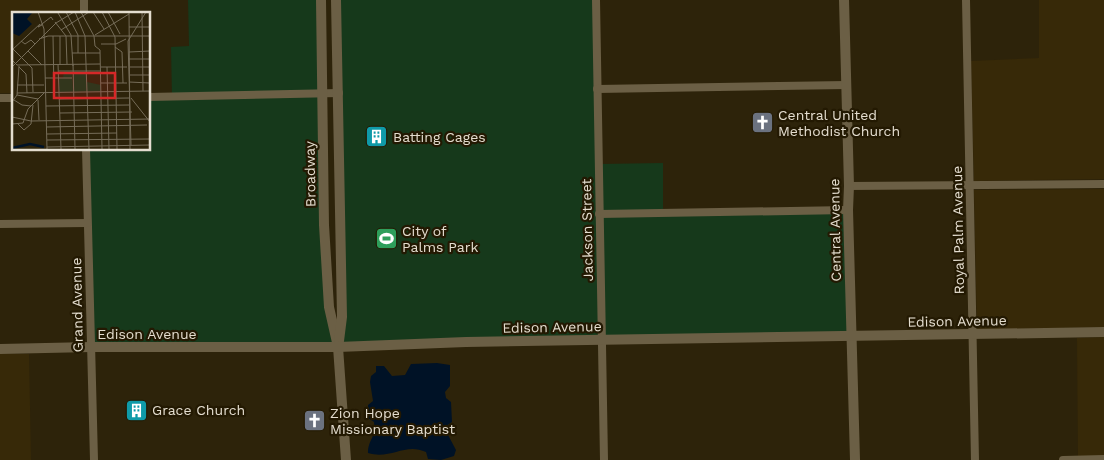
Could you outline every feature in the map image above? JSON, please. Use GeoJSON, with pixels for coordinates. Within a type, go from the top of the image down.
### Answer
{"type":"FeatureCollection","features":[{"type":"Feature","properties":{"kind":"street","name":"Broadway"},"geometry":{"type":"LineString","coordinates":[[321,0],[324,217],[329,307],[338,347],[346,460]]}},
{"type":"Feature","properties":{"kind":"street","name":"Broadway"},"geometry":{"type":"LineString","coordinates":[[336,0],[342,316],[338,347]]}},
{"type":"Feature","properties":{"kind":"street","name":"Jackson Street"},"geometry":{"type":"LineString","coordinates":[[596,0],[604,460]]}},
{"type":"Feature","properties":{"kind":"street","name":"Central Avenue"},"geometry":{"type":"LineString","coordinates":[[844,0],[855,460]]}},
{"type":"Feature","properties":{"kind":"street","name":"Royal Palm Avenue"},"geometry":{"type":"LineString","coordinates":[[966,0],[975,460]]}},
{"type":"Feature","properties":{"kind":"street"},"geometry":{"type":"LineString","coordinates":[[597,89],[846,85]]}},
{"type":"Feature","properties":{"kind":"street"},"geometry":{"type":"LineString","coordinates":[[150,97],[339,93]]}},
{"type":"Feature","properties":{"kind":"street","name":"Grand Avenue"},"geometry":{"type":"LineString","coordinates":[[86,150],[94,460]]}},
{"type":"Feature","properties":{"kind":"street"},"geometry":{"type":"LineString","coordinates":[[849,186],[1104,184]]}},
{"type":"Feature","properties":{"kind":"street"},"geometry":{"type":"LineString","coordinates":[[599,214],[848,210]]}},
{"type":"Feature","properties":{"kind":"street"},"geometry":{"type":"LineString","coordinates":[[0,224],[87,223]]}},
{"type":"Feature","properties":{"kind":"street","name":"Edison Avenue"},"geometry":{"type":"LineString","coordinates":[[0,349],[338,347],[466,342],[1104,332]]}},
{"type":"Feature","properties":{"kind":"street"},"geometry":{"type":"LineString","coordinates":[[1063,460],[1104,459]]}},
{"type":"Feature","properties":{"kind":"shaded area"},"geometry":{"type":"Polygon","coordinates":[[[0,0],[80,0],[80,12],[12,12],[12,93],[0,93],[0,0]]]}},
{"type":"Feature","properties":{"kind":"shaded area"},"geometry":{"type":"Polygon","coordinates":[[[1039,0],[1104,0],[1104,179],[974,181],[971,61],[1039,58],[1039,0]]]}},
{"type":"Feature","properties":{"kind":"shaded area"},"geometry":{"type":"Polygon","coordinates":[[[1104,189],[1104,327],[977,330],[974,190],[1104,189]]]}},
{"type":"Feature","properties":{"kind":"shaded area"},"geometry":{"type":"Polygon","coordinates":[[[1104,337],[1104,460],[1078,460],[1077,338],[1104,337]]]}},
{"type":"Feature","properties":{"kind":"shaded area"},"geometry":{"type":"Polygon","coordinates":[[[0,354],[29,354],[31,460],[0,460],[0,354]]]}},
{"type":"Feature","properties":{"kind":"green space"},"geometry":{"type":"Polygon","coordinates":[[[188,0],[319,0],[327,305],[335,346],[93,345],[88,150],[150,150],[150,98],[172,98],[171,47],[189,46],[188,0]]]}},
{"type":"Feature","properties":{"kind":"green space","name":"City of Palms Park"},"geometry":{"type":"Polygon","coordinates":[[[338,0],[593,0],[599,338],[340,345],[338,0]]]}},
{"type":"Feature","properties":{"kind":"green space"},"geometry":{"type":"Polygon","coordinates":[[[663,163],[663,211],[601,212],[600,164],[663,163]]]}},
{"type":"Feature","properties":{"kind":"green space"},"geometry":{"type":"Polygon","coordinates":[[[846,211],[850,335],[603,338],[601,216],[846,211]]]}},
{"type":"Feature","properties":{"kind":"water"},"geometry":{"type":"Polygon","coordinates":[[[437,363],[450,365],[450,386],[445,392],[446,398],[451,402],[452,422],[446,426],[447,433],[456,450],[454,456],[441,460],[428,459],[426,452],[418,449],[376,455],[368,453],[374,428],[374,422],[368,418],[368,405],[373,401],[370,382],[371,376],[376,372],[376,366],[384,366],[392,376],[405,375],[411,364],[437,363]]]}},
{"type":"Feature","properties":{"kind":"place","name":"Central United Methodist Church"},"geometry":{"type":"Point","coordinates":[762,123]}},
{"type":"Feature","properties":{"kind":"place","name":"Batting Cages"},"geometry":{"type":"Point","coordinates":[377,137]}},
{"type":"Feature","properties":{"kind":"place","name":"City of Palms Park"},"geometry":{"type":"Point","coordinates":[386,239]}},
{"type":"Feature","properties":{"kind":"place","name":"Grace Church"},"geometry":{"type":"Point","coordinates":[136,410]}},
{"type":"Feature","properties":{"kind":"place","name":"Zion Hope Missionary Baptist"},"geometry":{"type":"Point","coordinates":[314,421]}}]}
